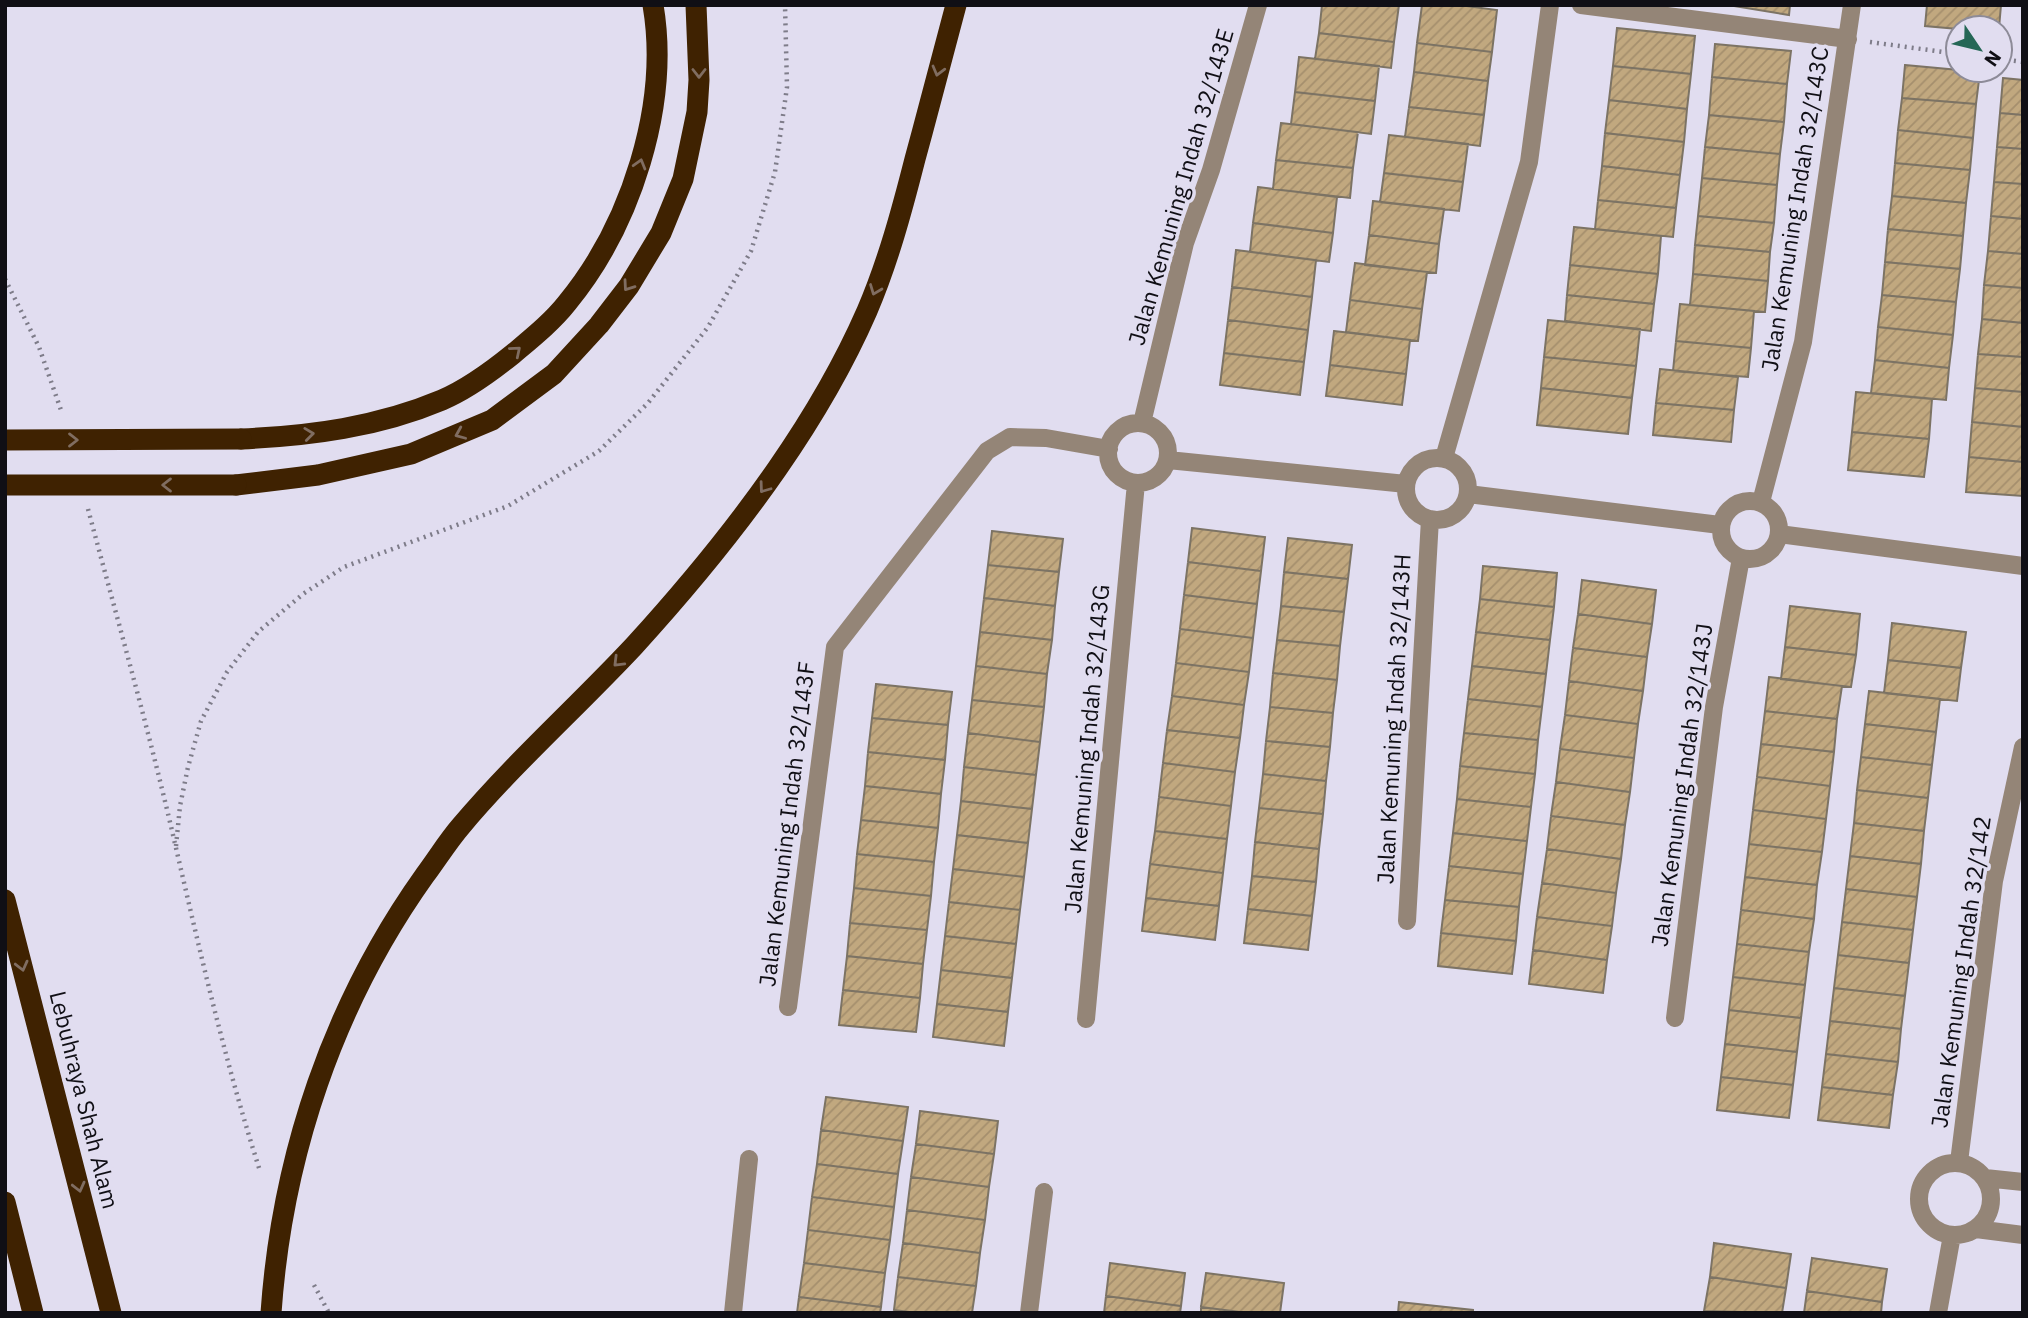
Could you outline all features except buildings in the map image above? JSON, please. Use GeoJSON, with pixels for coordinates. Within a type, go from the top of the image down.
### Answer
{"type":"FeatureCollection","features":[{"type":"Feature","properties":{"kind":"highway"},"geometry":{"type":"LineString","coordinates":[[5,440],[241,439],[336,431],[396,417],[445,399],[495,369],[567,304],[608,241],[639,169],[653,110],[656,61],[653,5]]}},
{"type":"Feature","properties":{"kind":"highway"},"geometry":{"type":"LineString","coordinates":[[5,485],[236,485],[318,475],[411,454],[492,420],[554,374],[629,286],[661,233],[683,179],[697,112],[699,80],[696,5]]}},
{"type":"Feature","properties":{"kind":"highway"},"geometry":{"type":"LineString","coordinates":[[271,1313],[280,1229],[300,1134],[328,1052],[360,982],[400,909],[459,828],[526,755],[634,646],[726,540],[779,467],[828,387],[867,311],[892,245],[956,5]]}},
{"type":"Feature","properties":{"kind":"highway","name":"Lebuhraya Shah Alam"},"geometry":{"type":"LineString","coordinates":[[5,900],[111,1313]]}},
{"type":"Feature","properties":{"kind":"highway"},"geometry":{"type":"LineString","coordinates":[[5,1202],[33,1313]]}},
{"type":"Feature","properties":{"kind":"street","name":"Jalan Kemuning Indah 32/143E"},"geometry":{"type":"LineString","coordinates":[[1142,423],[1185,243],[1211,170],[1258,5]]}},
{"type":"Feature","properties":{"kind":"street"},"geometry":{"type":"LineString","coordinates":[[1444,458],[1529,162],[1550,5]]}},
{"type":"Feature","properties":{"kind":"street"},"geometry":{"type":"LineString","coordinates":[[1581,5],[1848,39]]}},
{"type":"Feature","properties":{"kind":"street","name":"Jalan Kemuning Indah 32/143C"},"geometry":{"type":"LineString","coordinates":[[1761,502],[1803,341],[1852,5]]}},
{"type":"Feature","properties":{"kind":"street"},"geometry":{"type":"LineString","coordinates":[[1142,423],[1160,432],[1169,450],[1168,460],[1159,475],[1144,483],[1136,483],[1126,481],[1112,468],[1108,459],[1109,449],[1111,440],[1124,427],[1142,423]]}},
{"type":"Feature","properties":{"kind":"street","name":"Jalan Kemuning Indah 32/143F"},"geometry":{"type":"LineString","coordinates":[[788,1007],[835,647],[987,451],[1010,438],[1046,438],[1109,449]]}},
{"type":"Feature","properties":{"kind":"street"},"geometry":{"type":"LineString","coordinates":[[1444,458],[1461,467],[1468,484],[1468,494],[1459,512],[1440,520],[1430,519],[1414,510],[1409,502],[1406,484],[1410,474],[1424,460],[1444,458]]}},
{"type":"Feature","properties":{"kind":"street"},"geometry":{"type":"LineString","coordinates":[[1168,460],[1406,484]]}},
{"type":"Feature","properties":{"kind":"street","name":"Jalan Kemuning Indah 32/143G"},"geometry":{"type":"LineString","coordinates":[[1086,1019],[1136,483]]}},
{"type":"Feature","properties":{"kind":"street"},"geometry":{"type":"LineString","coordinates":[[1468,494],[1720,525]]}},
{"type":"Feature","properties":{"kind":"street"},"geometry":{"type":"LineString","coordinates":[[1748,500],[1761,502],[1776,515],[1779,534],[1775,546],[1766,555],[1754,559],[1741,558],[1732,554],[1725,545],[1720,525],[1735,504],[1748,500]]}},
{"type":"Feature","properties":{"kind":"street","name":"Jalan Kemuning Indah 32/143H"},"geometry":{"type":"LineString","coordinates":[[1407,921],[1430,519]]}},
{"type":"Feature","properties":{"kind":"street"},"geometry":{"type":"LineString","coordinates":[[1779,534],[2023,566]]}},
{"type":"Feature","properties":{"kind":"street","name":"Jalan Kemuning Indah 32/143J"},"geometry":{"type":"LineString","coordinates":[[1675,1018],[1714,707],[1741,558]]}},
{"type":"Feature","properties":{"kind":"street","name":"Jalan Kemuning Indah 32/142"},"geometry":{"type":"LineString","coordinates":[[1959,1162],[1994,881],[2023,747]]}},
{"type":"Feature","properties":{"kind":"street"},"geometry":{"type":"LineString","coordinates":[[733,1313],[749,1159]]}},
{"type":"Feature","properties":{"kind":"street"},"geometry":{"type":"LineString","coordinates":[[1959,1162],[1969,1165],[1985,1178],[1990,1188],[1990,1209],[1976,1229],[1952,1235],[1932,1226],[1924,1217],[1919,1195],[1928,1175],[1947,1163],[1959,1162]]}},
{"type":"Feature","properties":{"kind":"street"},"geometry":{"type":"LineString","coordinates":[[1985,1178],[2023,1182]]}},
{"type":"Feature","properties":{"kind":"street"},"geometry":{"type":"LineString","coordinates":[[1029,1313],[1044,1192]]}},
{"type":"Feature","properties":{"kind":"street"},"geometry":{"type":"LineString","coordinates":[[1976,1229],[2023,1235]]}},
{"type":"Feature","properties":{"kind":"street"},"geometry":{"type":"LineString","coordinates":[[1938,1313],[1952,1235]]}},
{"type":"Feature","properties":{"kind":"path"},"geometry":{"type":"LineString","coordinates":[[176,846],[180,806],[201,721],[227,672],[258,632],[303,594],[344,567],[508,506],[599,450],[648,403],[708,327],[751,251],[775,172],[787,88],[785,5]]}},
{"type":"Feature","properties":{"kind":"path"},"geometry":{"type":"LineString","coordinates":[[1848,39],[1944,52]]}},
{"type":"Feature","properties":{"kind":"path"},"geometry":{"type":"LineString","coordinates":[[5,279],[39,347],[63,418]]}},
{"type":"Feature","properties":{"kind":"path"},"geometry":{"type":"LineString","coordinates":[[87,505],[176,846],[200,956],[243,1119],[260,1171]]}},
{"type":"Feature","properties":{"kind":"path"},"geometry":{"type":"LineString","coordinates":[[314,1285],[329,1313]]}}]}
